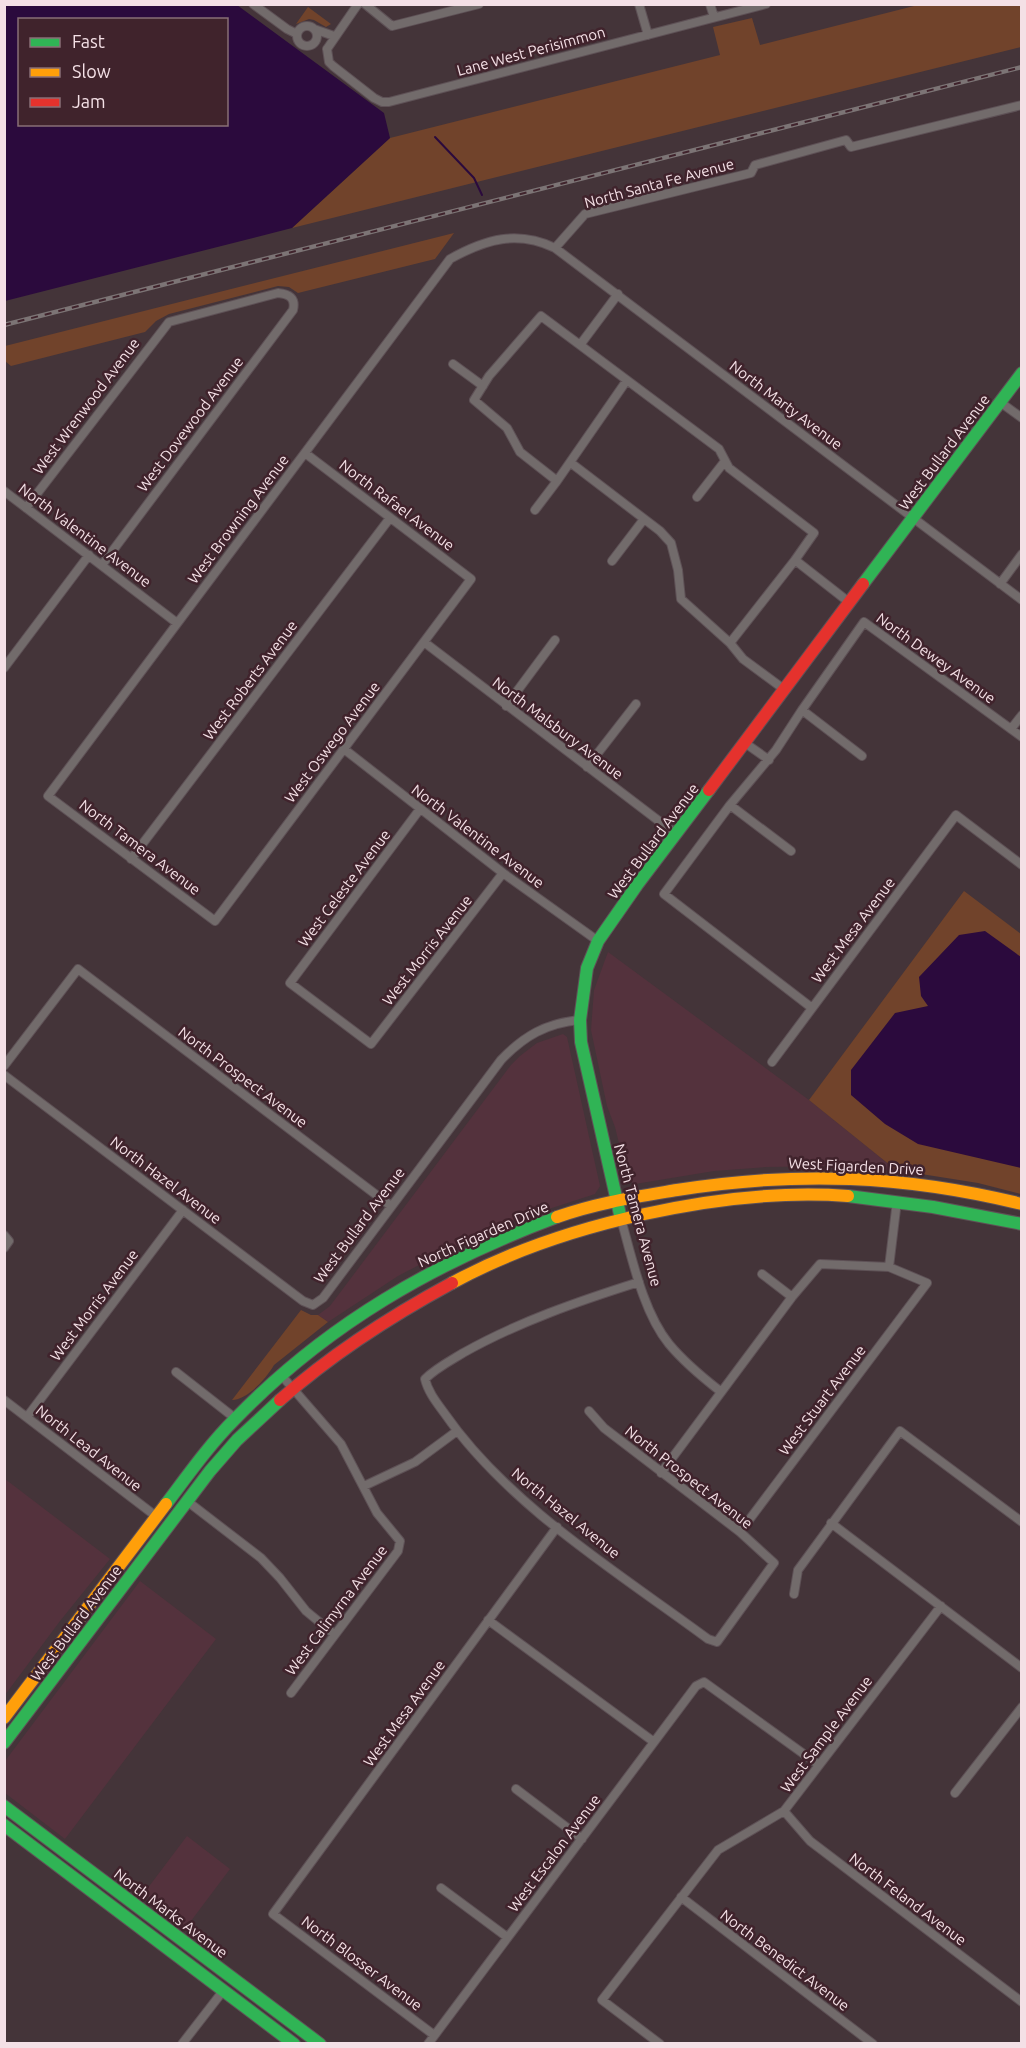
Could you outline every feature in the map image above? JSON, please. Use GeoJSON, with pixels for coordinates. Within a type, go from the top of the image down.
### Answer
{"type":"FeatureCollection","features":[{"type":"Feature","properties":{"kind":"main road","name":"West Bullard Avenue"},"geometry":{"type":"LineString","coordinates":[[580,1020],[587,968],[598,941],[637,885],[1022,373]]}},
{"type":"Feature","properties":{"kind":"main road","name":"North Tamera Avenue"},"geometry":{"type":"LineString","coordinates":[[580,1020],[581,1042],[621,1219]]}},
{"type":"Feature","properties":{"kind":"main road","name":"West Figarden Drive"},"geometry":{"type":"LineString","coordinates":[[617,1200],[755,1178],[811,1176],[895,1180],[941,1186],[1022,1204]]}},
{"type":"Feature","properties":{"kind":"main road","name":"West Figarden Drive"},"geometry":{"type":"LineString","coordinates":[[621,1219],[741,1198],[796,1195],[843,1196],[945,1207],[1022,1224]]}},
{"type":"Feature","properties":{"kind":"main road","name":"North Figarden Drive"},"geometry":{"type":"LineString","coordinates":[[282,1376],[373,1306],[423,1276],[459,1258],[540,1224],[617,1200]]}},
{"type":"Feature","properties":{"kind":"main road","name":"North Figarden Drive"},"geometry":{"type":"LineString","coordinates":[[292,1388],[365,1333],[445,1286],[528,1248],[621,1219]]}},
{"type":"Feature","properties":{"kind":"main road","name":"West Bullard Avenue"},"geometry":{"type":"LineString","coordinates":[[4,1718],[69,1637],[104,1586],[193,1469],[236,1419],[282,1376]]}},
{"type":"Feature","properties":{"kind":"main road","name":"West Bullard Avenue"},"geometry":{"type":"LineString","coordinates":[[4,1743],[223,1456],[292,1388]]}},
{"type":"Feature","properties":{"kind":"main road"},"geometry":{"type":"LineString","coordinates":[[223,1456],[224,1446],[234,1431],[236,1419]]}},
{"type":"Feature","properties":{"kind":"main road"},"geometry":{"type":"LineString","coordinates":[[67,1660],[61,1654],[69,1637]]}},
{"type":"Feature","properties":{"kind":"main road","name":"North Marks Avenue"},"geometry":{"type":"LineString","coordinates":[[4,1806],[320,2043]]}},
{"type":"Feature","properties":{"kind":"main road","name":"North Marks Avenue"},"geometry":{"type":"LineString","coordinates":[[4,1825],[294,2043]]}},
{"type":"Feature","properties":{"kind":"main road"},"geometry":{"type":"LineString","coordinates":[[65,1871],[76,1873],[122,1904],[144,1910]]}},
{"type":"Feature","properties":{"kind":"main road"},"geometry":{"type":"LineString","coordinates":[[223,1991],[234,1990],[281,2024],[298,2034],[307,2033]]}},
{"type":"Feature","properties":{"kind":"street"},"geometry":{"type":"LineString","coordinates":[[253,4],[297,34]]}},
{"type":"Feature","properties":{"kind":"street"},"geometry":{"type":"LineString","coordinates":[[334,36],[305,26],[300,29],[297,38],[301,44],[327,49],[358,4]]}},
{"type":"Feature","properties":{"kind":"street"},"geometry":{"type":"LineString","coordinates":[[365,4],[392,26],[479,4]]}},
{"type":"Feature","properties":{"kind":"street"},"geometry":{"type":"LineString","coordinates":[[639,4],[648,35]]}},
{"type":"Feature","properties":{"kind":"street"},"geometry":{"type":"LineString","coordinates":[[710,4],[714,17]]}},
{"type":"Feature","properties":{"kind":"street","name":"Lane West Perisimmon"},"geometry":{"type":"LineString","coordinates":[[327,49],[328,62],[374,98],[382,102],[389,102],[648,35],[741,7],[765,4]]}},
{"type":"Feature","properties":{"kind":"street"},"geometry":{"type":"LineString","coordinates":[[310,45],[316,38],[314,29]]}},
{"type":"Feature","properties":{"kind":"street","name":"North Santa Fe Avenue"},"geometry":{"type":"LineString","coordinates":[[555,248],[585,213],[751,173],[755,165],[846,140],[851,147],[1022,105]]}},
{"type":"Feature","properties":{"kind":"street","name":"West Browning Avenue"},"geometry":{"type":"LineString","coordinates":[[48,796],[450,259],[471,247],[507,238],[542,242],[555,248]]}},
{"type":"Feature","properties":{"kind":"street","name":"North Marty Avenue"},"geometry":{"type":"LineString","coordinates":[[555,248],[1022,600]]}},
{"type":"Feature","properties":{"kind":"street","name":"West Wrenwood Avenue"},"geometry":{"type":"LineString","coordinates":[[26,508],[169,322],[278,293],[292,297]]}},
{"type":"Feature","properties":{"kind":"street"},"geometry":{"type":"LineString","coordinates":[[580,345],[618,294]]}},
{"type":"Feature","properties":{"kind":"street","name":"West Dovewood Avenue"},"geometry":{"type":"LineString","coordinates":[[102,565],[292,310],[294,303],[292,297]]}},
{"type":"Feature","properties":{"kind":"street"},"geometry":{"type":"LineString","coordinates":[[557,481],[520,452],[507,428],[474,400],[541,316],[719,448],[729,468],[814,533],[730,643]]}},
{"type":"Feature","properties":{"kind":"street"},"geometry":{"type":"LineString","coordinates":[[453,364],[483,386]]}},
{"type":"Feature","properties":{"kind":"street"},"geometry":{"type":"LineString","coordinates":[[535,510],[571,463],[627,380]]}},
{"type":"Feature","properties":{"kind":"street"},"geometry":{"type":"LineString","coordinates":[[1000,402],[1022,418]]}},
{"type":"Feature","properties":{"kind":"street","name":"North Rafael Avenue"},"geometry":{"type":"LineString","coordinates":[[305,453],[471,579]]}},
{"type":"Feature","properties":{"kind":"street"},"geometry":{"type":"LineString","coordinates":[[697,497],[725,461]]}},
{"type":"Feature","properties":{"kind":"street"},"geometry":{"type":"LineString","coordinates":[[571,463],[644,519],[671,543],[678,570],[681,599],[730,643],[743,659],[785,690]]}},
{"type":"Feature","properties":{"kind":"street","name":"North Valentine Avenue"},"geometry":{"type":"LineString","coordinates":[[4,491],[177,623]]}},
{"type":"Feature","properties":{"kind":"street","name":"West Roberts Avenue"},"geometry":{"type":"LineString","coordinates":[[131,859],[390,518]]}},
{"type":"Feature","properties":{"kind":"street"},"geometry":{"type":"LineString","coordinates":[[612,561],[644,519]]}},
{"type":"Feature","properties":{"kind":"street"},"geometry":{"type":"LineString","coordinates":[[1000,584],[1022,554]]}},
{"type":"Feature","properties":{"kind":"street"},"geometry":{"type":"LineString","coordinates":[[4,668],[89,555]]}},
{"type":"Feature","properties":{"kind":"street"},"geometry":{"type":"LineString","coordinates":[[795,560],[850,603]]}},
{"type":"Feature","properties":{"kind":"street","name":"West Oswego Avenue"},"geometry":{"type":"LineString","coordinates":[[214,921],[471,579]]}},
{"type":"Feature","properties":{"kind":"street","name":"North Dewey Avenue"},"geometry":{"type":"LineString","coordinates":[[802,710],[864,622],[1022,737]]}},
{"type":"Feature","properties":{"kind":"street"},"geometry":{"type":"LineString","coordinates":[[506,706],[555,640]]}},
{"type":"Feature","properties":{"kind":"street","name":"North Malsbury Avenue"},"geometry":{"type":"LineString","coordinates":[[424,642],[676,834]]}},
{"type":"Feature","properties":{"kind":"street"},"geometry":{"type":"LineString","coordinates":[[587,767],[636,704]]}},
{"type":"Feature","properties":{"kind":"street"},"geometry":{"type":"LineString","coordinates":[[812,1008],[663,894],[730,805],[769,760],[802,710],[862,756]]}},
{"type":"Feature","properties":{"kind":"street"},"geometry":{"type":"LineString","coordinates":[[1011,729],[1022,715]]}},
{"type":"Feature","properties":{"kind":"street"},"geometry":{"type":"LineString","coordinates":[[745,744],[769,760]]}},
{"type":"Feature","properties":{"kind":"street","name":"North Valentine Avenue"},"geometry":{"type":"LineString","coordinates":[[344,749],[503,873],[598,941]]}},
{"type":"Feature","properties":{"kind":"street","name":"North Tamera Avenue"},"geometry":{"type":"LineString","coordinates":[[48,796],[214,921]]}},
{"type":"Feature","properties":{"kind":"street"},"geometry":{"type":"LineString","coordinates":[[730,805],[791,851]]}},
{"type":"Feature","properties":{"kind":"street","name":"West Celeste Avenue"},"geometry":{"type":"LineString","coordinates":[[371,1044],[290,983],[420,809]]}},
{"type":"Feature","properties":{"kind":"street","name":"West Mesa Avenue"},"geometry":{"type":"LineString","coordinates":[[772,1062],[956,815],[1022,865]]}},
{"type":"Feature","properties":{"kind":"street","name":"West Morris Avenue"},"geometry":{"type":"LineString","coordinates":[[371,1044],[503,873]]}},
{"type":"Feature","properties":{"kind":"street","name":"North Prospect Avenue"},"geometry":{"type":"LineString","coordinates":[[4,1066],[78,969],[391,1206]]}},
{"type":"Feature","properties":{"kind":"street","name":"West Bullard Avenue"},"geometry":{"type":"LineString","coordinates":[[314,1305],[323,1298],[501,1060],[516,1044],[532,1033],[549,1025],[580,1020]]}},
{"type":"Feature","properties":{"kind":"street","name":"North Hazel Avenue"},"geometry":{"type":"LineString","coordinates":[[4,1075],[303,1301],[314,1305]]}},
{"type":"Feature","properties":{"kind":"street"},"geometry":{"type":"LineString","coordinates":[[661,1473],[792,1297],[820,1264],[889,1267],[897,1201]]}},
{"type":"Feature","properties":{"kind":"street","name":"West Morris Avenue"},"geometry":{"type":"LineString","coordinates":[[27,1417],[183,1210]]}},
{"type":"Feature","properties":{"kind":"street","name":"North Tamera Avenue"},"geometry":{"type":"LineString","coordinates":[[621,1219],[639,1282],[654,1318],[668,1342],[687,1364],[720,1392]]}},
{"type":"Feature","properties":{"kind":"street","name":"West Stuart Avenue"},"geometry":{"type":"LineString","coordinates":[[740,1532],[927,1283],[889,1267]]}},
{"type":"Feature","properties":{"kind":"street"},"geometry":{"type":"LineString","coordinates":[[762,1274],[792,1297]]}},
{"type":"Feature","properties":{"kind":"street","name":"North Hazel Avenue"},"geometry":{"type":"LineString","coordinates":[[639,1282],[584,1299],[477,1345],[432,1371],[425,1379],[427,1388],[457,1431],[501,1480],[557,1527],[708,1638],[717,1641],[774,1563]]}},
{"type":"Feature","properties":{"kind":"street"},"geometry":{"type":"LineString","coordinates":[[176,1372],[236,1419]]}},
{"type":"Feature","properties":{"kind":"street"},"geometry":{"type":"LineString","coordinates":[[282,1376],[341,1444],[364,1486],[415,1462],[457,1431]]}},
{"type":"Feature","properties":{"kind":"street","name":"North Lead Avenue"},"geometry":{"type":"LineString","coordinates":[[4,1400],[157,1517]]}},
{"type":"Feature","properties":{"kind":"street","name":"North Prospect Avenue"},"geometry":{"type":"LineString","coordinates":[[589,1411],[604,1428],[740,1532],[774,1563]]}},
{"type":"Feature","properties":{"kind":"street"},"geometry":{"type":"LineString","coordinates":[[794,1594],[798,1570],[900,1431],[1022,1522]]}},
{"type":"Feature","properties":{"kind":"street","name":"West Calimyrna Avenue"},"geometry":{"type":"LineString","coordinates":[[291,1693],[398,1551],[400,1541],[377,1513],[364,1486]]}},
{"type":"Feature","properties":{"kind":"street"},"geometry":{"type":"LineString","coordinates":[[187,1501],[261,1558],[306,1611],[334,1634]]}},
{"type":"Feature","properties":{"kind":"street"},"geometry":{"type":"LineString","coordinates":[[831,1523],[1022,1668]]}},
{"type":"Feature","properties":{"kind":"street","name":"West Mesa Avenue"},"geometry":{"type":"LineString","coordinates":[[273,1914],[557,1527]]}},
{"type":"Feature","properties":{"kind":"street","name":"West Sample Avenue"},"geometry":{"type":"LineString","coordinates":[[660,2043],[602,2000],[718,1850],[784,1811],[941,1606]]}},
{"type":"Feature","properties":{"kind":"street"},"geometry":{"type":"LineString","coordinates":[[488,1620],[654,1742]]}},
{"type":"Feature","properties":{"kind":"street","name":"West Escalon Avenue"},"geometry":{"type":"LineString","coordinates":[[428,2043],[691,1692],[704,1682],[819,1765]]}},
{"type":"Feature","properties":{"kind":"street"},"geometry":{"type":"LineString","coordinates":[[955,1793],[1022,1707]]}},
{"type":"Feature","properties":{"kind":"street"},"geometry":{"type":"LineString","coordinates":[[516,1789],[582,1839]]}},
{"type":"Feature","properties":{"kind":"street","name":"North Feland Avenue"},"geometry":{"type":"LineString","coordinates":[[784,1811],[810,1841],[1022,2002]]}},
{"type":"Feature","properties":{"kind":"street"},"geometry":{"type":"LineString","coordinates":[[441,1888],[507,1937]]}},
{"type":"Feature","properties":{"kind":"street","name":"North Benedict Avenue"},"geometry":{"type":"LineString","coordinates":[[681,1897],[873,2043]]}},
{"type":"Feature","properties":{"kind":"street","name":"North Blosser Avenue"},"geometry":{"type":"LineString","coordinates":[[273,1914],[434,2035]]}},
{"type":"Feature","properties":{"kind":"street"},"geometry":{"type":"LineString","coordinates":[[182,2043],[223,1991]]}},
{"type":"Feature","properties":{"kind":"shaded area"},"geometry":{"type":"Polygon","coordinates":[[[5,4],[237,5],[384,113],[390,138],[292,228],[5,301],[5,4]]]}},
{"type":"Feature","properties":{"kind":"shaded area"},"geometry":{"type":"Polygon","coordinates":[[[918,5],[1021,5],[1021,47],[292,228],[390,138],[720,55],[713,27],[752,18],[760,45],[918,5]]]}},
{"type":"Feature","properties":{"kind":"shaded area"},"geometry":{"type":"Polygon","coordinates":[[[308,7],[331,24],[326,27],[309,19],[296,24],[308,7]]]}},
{"type":"Feature","properties":{"kind":"shaded area"},"geometry":{"type":"Polygon","coordinates":[[[454,233],[435,259],[298,293],[289,287],[278,286],[169,314],[156,321],[145,332],[11,366],[5,361],[5,346],[454,233]]]}},
{"type":"Feature","properties":{"kind":"shaded area"},"geometry":{"type":"Polygon","coordinates":[[[964,891],[1021,934],[1021,1194],[978,1183],[896,1170],[809,1100],[964,891]]]}},
{"type":"Feature","properties":{"kind":"shaded area"},"geometry":{"type":"Polygon","coordinates":[[[985,931],[1021,957],[1021,1168],[918,1144],[885,1124],[851,1095],[851,1070],[895,1013],[928,1006],[921,996],[919,977],[959,935],[985,931]]]}},
{"type":"Feature","properties":{"kind":"shaded area"},"geometry":{"type":"Polygon","coordinates":[[[608,952],[809,1100],[896,1170],[831,1166],[766,1167],[714,1171],[635,1184],[628,1180],[615,1127],[607,1106],[591,1030],[594,990],[608,952]]]}},
{"type":"Feature","properties":{"kind":"shaded area"},"geometry":{"type":"Polygon","coordinates":[[[563,1034],[567,1037],[600,1186],[595,1194],[515,1220],[448,1250],[398,1276],[328,1322],[318,1315],[330,1306],[511,1065],[537,1043],[563,1034]]]}},
{"type":"Feature","properties":{"kind":"shaded area"},"geometry":{"type":"Polygon","coordinates":[[[301,1310],[311,1315],[318,1315],[328,1322],[274,1365],[250,1392],[232,1400],[301,1310]]]}},
{"type":"Feature","properties":{"kind":"shaded area"},"geometry":{"type":"Polygon","coordinates":[[[5,1479],[110,1559],[5,1695],[5,1479]]]}},
{"type":"Feature","properties":{"kind":"shaded area"},"geometry":{"type":"Polygon","coordinates":[[[140,1581],[216,1639],[65,1839],[5,1793],[5,1761],[140,1581]]]}},
{"type":"Feature","properties":{"kind":"shaded area"},"geometry":{"type":"Polygon","coordinates":[[[187,1836],[230,1869],[185,1929],[158,1909],[157,1903],[144,1893],[187,1836]]]}},
{"type":"Feature","properties":{"kind":"waterway"},"geometry":{"type":"LineString","coordinates":[[435,137],[474,178],[482,195]]}},
{"type":"Feature","properties":{"kind":"railway"},"geometry":{"type":"LineString","coordinates":[[4,325],[1022,67]]}},
{"type":"Feature","properties":{"kind":"traffic: fast"},"geometry":{"type":"LineString","coordinates":[[863,584],[1022,373]]}},
{"type":"Feature","properties":{"kind":"traffic: fast"},"geometry":{"type":"LineString","coordinates":[[621,1219],[581,1042],[580,1020],[587,968],[598,941],[709,790]]}},
{"type":"Feature","properties":{"kind":"traffic: fast"},"geometry":{"type":"LineString","coordinates":[[848,1196],[933,1207],[1022,1224]]}},
{"type":"Feature","properties":{"kind":"traffic: fast"},"geometry":{"type":"LineString","coordinates":[[166,1504],[225,1429],[270,1385],[345,1325],[425,1276],[512,1235],[557,1217]]}},
{"type":"Feature","properties":{"kind":"traffic: fast"},"geometry":{"type":"LineString","coordinates":[[4,1743],[210,1471],[237,1440],[280,1400]]}},
{"type":"Feature","properties":{"kind":"traffic: fast"},"geometry":{"type":"LineString","coordinates":[[4,1806],[320,2044]]}},
{"type":"Feature","properties":{"kind":"traffic: fast"},"geometry":{"type":"LineString","coordinates":[[4,1825],[294,2044]]}},
{"type":"Feature","properties":{"kind":"traffic: slow"},"geometry":{"type":"LineString","coordinates":[[557,1217],[601,1204],[677,1190],[765,1180],[808,1178],[850,1179],[935,1187],[1022,1204]]}},
{"type":"Feature","properties":{"kind":"traffic: slow"},"geometry":{"type":"LineString","coordinates":[[452,1283],[542,1243],[645,1214],[698,1204],[750,1198],[800,1195],[848,1196]]}},
{"type":"Feature","properties":{"kind":"traffic: slow"},"geometry":{"type":"LineString","coordinates":[[4,1718],[166,1504]]}},
{"type":"Feature","properties":{"kind":"traffic: jam"},"geometry":{"type":"LineString","coordinates":[[709,790],[863,584]]}},
{"type":"Feature","properties":{"kind":"traffic: jam"},"geometry":{"type":"LineString","coordinates":[[280,1400],[363,1336],[452,1283]]}}]}
